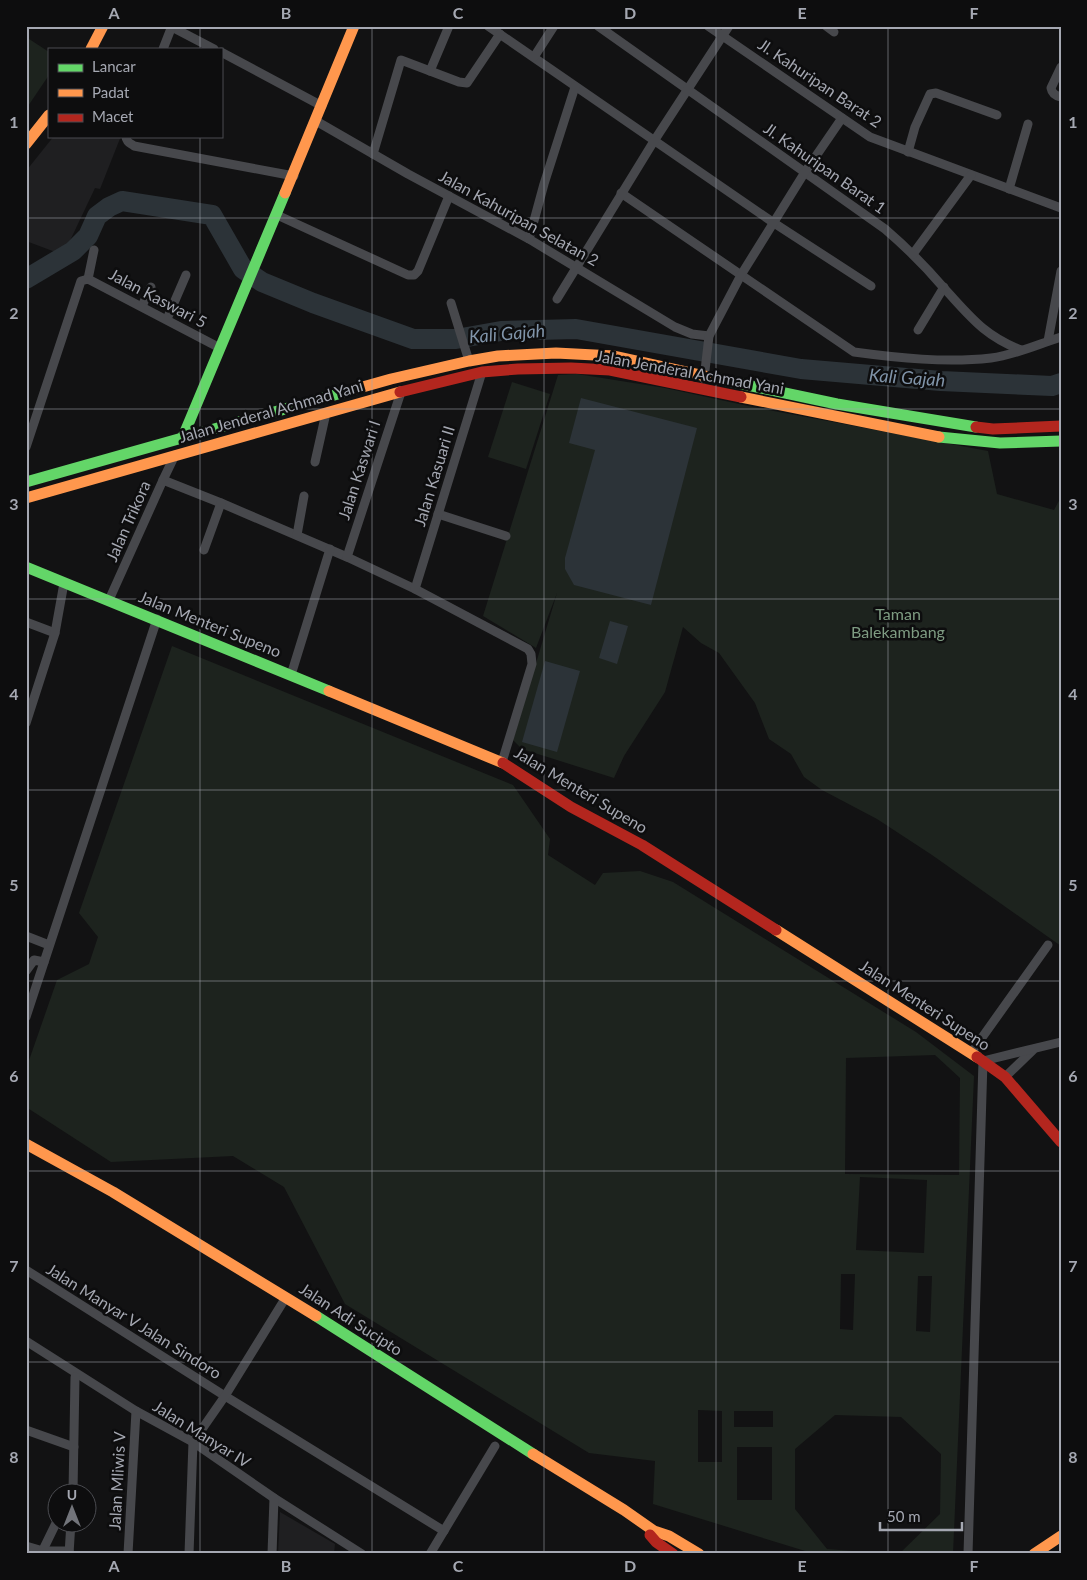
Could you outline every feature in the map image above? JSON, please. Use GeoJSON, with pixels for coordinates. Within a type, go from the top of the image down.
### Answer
{"type":"FeatureCollection","features":[{"type":"Feature","properties":{"kind":"main road"},"geometry":{"type":"LineString","coordinates":[[92,48],[103,26]]}},
{"type":"Feature","properties":{"kind":"main road"},"geometry":{"type":"LineString","coordinates":[[182,439],[294,176],[354,26]]}},
{"type":"Feature","properties":{"kind":"main road"},"geometry":{"type":"LineString","coordinates":[[26,144],[48,116]]}},
{"type":"Feature","properties":{"kind":"main road","name":"Jalan Jenderal Achmad Yani"},"geometry":{"type":"LineString","coordinates":[[26,482],[467,357],[556,353],[614,356],[705,370],[837,404],[993,429],[1061,426]]}},
{"type":"Feature","properties":{"kind":"main road","name":"Jalan Jenderal Achmad Yani"},"geometry":{"type":"LineString","coordinates":[[26,498],[401,392],[482,372],[518,369],[610,370],[936,437],[1000,443],[1061,441]]}},
{"type":"Feature","properties":{"kind":"main road","name":"Jalan Menteri Supeno"},"geometry":{"type":"LineString","coordinates":[[26,567],[502,762],[571,807],[642,845],[984,1061],[1005,1077],[1061,1142]]}},
{"type":"Feature","properties":{"kind":"main road","name":"Jalan Adi Sucipto"},"geometry":{"type":"LineString","coordinates":[[26,1144],[113,1192],[285,1296],[502,1435],[624,1510],[655,1535],[656,1542],[673,1554]]}},
{"type":"Feature","properties":{"kind":"main road","name":"Jalan Adi Sucipto"},"geometry":{"type":"LineString","coordinates":[[26,1152],[104,1195],[283,1302],[655,1535],[663,1533],[699,1554]]}},
{"type":"Feature","properties":{"kind":"main road"},"geometry":{"type":"LineString","coordinates":[[655,1535],[685,1554]]}},
{"type":"Feature","properties":{"kind":"main road"},"geometry":{"type":"LineString","coordinates":[[1034,1554],[1061,1536]]}},
{"type":"Feature","properties":{"kind":"main road"},"geometry":{"type":"LineString","coordinates":[[1049,1554],[1061,1545]]}},
{"type":"Feature","properties":{"kind":"street"},"geometry":{"type":"LineString","coordinates":[[430,71],[449,26]]}},
{"type":"Feature","properties":{"kind":"street"},"geometry":{"type":"LineString","coordinates":[[488,26],[774,223],[871,286]]}},
{"type":"Feature","properties":{"kind":"street"},"geometry":{"type":"LineString","coordinates":[[534,57],[554,26]]}},
{"type":"Feature","properties":{"kind":"street","name":"Jl. Kahuripan Barat 1"},"geometry":{"type":"LineString","coordinates":[[598,26],[885,229],[913,254],[972,318],[991,335],[1021,350]]}},
{"type":"Feature","properties":{"kind":"street","name":"Jl. Kahuripan Barat 2"},"geometry":{"type":"LineString","coordinates":[[708,26],[870,137],[1061,208]]}},
{"type":"Feature","properties":{"kind":"street"},"geometry":{"type":"LineString","coordinates":[[557,299],[654,140],[730,26]]}},
{"type":"Feature","properties":{"kind":"street"},"geometry":{"type":"LineString","coordinates":[[826,26],[834,32]]}},
{"type":"Feature","properties":{"kind":"street"},"geometry":{"type":"LineString","coordinates":[[163,48],[172,27],[212,48]]}},
{"type":"Feature","properties":{"kind":"street"},"geometry":{"type":"LineString","coordinates":[[373,154],[401,60],[459,82],[467,82],[500,34]]}},
{"type":"Feature","properties":{"kind":"street"},"geometry":{"type":"LineString","coordinates":[[222,53],[322,106]]}},
{"type":"Feature","properties":{"kind":"street"},"geometry":{"type":"LineString","coordinates":[[1061,67],[1051,88],[1056,96],[1061,97]]}},
{"type":"Feature","properties":{"kind":"street"},"geometry":{"type":"LineString","coordinates":[[529,239],[544,184],[575,87]]}},
{"type":"Feature","properties":{"kind":"street"},"geometry":{"type":"LineString","coordinates":[[905,150],[930,94],[936,93],[997,115]]}},
{"type":"Feature","properties":{"kind":"street"},"geometry":{"type":"LineString","coordinates":[[702,389],[709,338],[741,275],[805,172],[842,118]]}},
{"type":"Feature","properties":{"kind":"street","name":"Jalan Kahuripan Selatan 2"},"geometry":{"type":"LineString","coordinates":[[316,121],[529,239],[676,327],[692,334],[709,338]]}},
{"type":"Feature","properties":{"kind":"street"},"geometry":{"type":"LineString","coordinates":[[1009,189],[1028,124]]}},
{"type":"Feature","properties":{"kind":"street"},"geometry":{"type":"LineString","coordinates":[[126,138],[134,146],[294,176]]}},
{"type":"Feature","properties":{"kind":"street"},"geometry":{"type":"LineString","coordinates":[[913,254],[971,175]]}},
{"type":"Feature","properties":{"kind":"street"},"geometry":{"type":"LineString","coordinates":[[621,193],[854,352],[879,356],[944,360],[992,358],[1061,337]]}},
{"type":"Feature","properties":{"kind":"street"},"geometry":{"type":"LineString","coordinates":[[277,214],[408,275],[414,276],[418,271],[449,196]]}},
{"type":"Feature","properties":{"kind":"street"},"geometry":{"type":"LineString","coordinates":[[26,447],[94,250]]}},
{"type":"Feature","properties":{"kind":"street"},"geometry":{"type":"LineString","coordinates":[[1048,341],[1061,271]]}},
{"type":"Feature","properties":{"kind":"street"},"geometry":{"type":"LineString","coordinates":[[167,319],[186,274]]}},
{"type":"Feature","properties":{"kind":"street","name":"Jalan Kaswari 5"},"geometry":{"type":"LineString","coordinates":[[85,280],[142,306],[220,348]]}},
{"type":"Feature","properties":{"kind":"street"},"geometry":{"type":"LineString","coordinates":[[142,306],[150,287]]}},
{"type":"Feature","properties":{"kind":"street"},"geometry":{"type":"LineString","coordinates":[[918,330],[944,287]]}},
{"type":"Feature","properties":{"kind":"street"},"geometry":{"type":"LineString","coordinates":[[451,303],[467,357]]}},
{"type":"Feature","properties":{"kind":"street","name":"Jalan Kasuari II"},"geometry":{"type":"LineString","coordinates":[[415,589],[482,372]]}},
{"type":"Feature","properties":{"kind":"street","name":"Jalan Kaswari I"},"geometry":{"type":"LineString","coordinates":[[347,557],[401,392]]}},
{"type":"Feature","properties":{"kind":"street"},"geometry":{"type":"LineString","coordinates":[[314,462],[326,413]]}},
{"type":"Feature","properties":{"kind":"street","name":"Jalan Trikora"},"geometry":{"type":"LineString","coordinates":[[109,600],[176,455]]}},
{"type":"Feature","properties":{"kind":"street"},"geometry":{"type":"LineString","coordinates":[[163,480],[347,557],[415,589],[524,646],[531,654],[532,664],[502,762]]}},
{"type":"Feature","properties":{"kind":"street"},"geometry":{"type":"LineString","coordinates":[[297,535],[304,496]]}},
{"type":"Feature","properties":{"kind":"street"},"geometry":{"type":"LineString","coordinates":[[204,550],[221,503]]}},
{"type":"Feature","properties":{"kind":"street"},"geometry":{"type":"LineString","coordinates":[[438,514],[506,536]]}},
{"type":"Feature","properties":{"kind":"street"},"geometry":{"type":"LineString","coordinates":[[291,674],[330,550]]}},
{"type":"Feature","properties":{"kind":"street"},"geometry":{"type":"LineString","coordinates":[[26,723],[30,693],[55,633],[64,583]]}},
{"type":"Feature","properties":{"kind":"street"},"geometry":{"type":"LineString","coordinates":[[26,1017],[156,619]]}},
{"type":"Feature","properties":{"kind":"street"},"geometry":{"type":"LineString","coordinates":[[26,622],[55,633]]}},
{"type":"Feature","properties":{"kind":"street"},"geometry":{"type":"LineString","coordinates":[[26,936],[49,945]]}},
{"type":"Feature","properties":{"kind":"street"},"geometry":{"type":"LineString","coordinates":[[971,1053],[1048,945]]}},
{"type":"Feature","properties":{"kind":"street"},"geometry":{"type":"LineString","coordinates":[[26,971],[34,960],[44,962]]}},
{"type":"Feature","properties":{"kind":"street"},"geometry":{"type":"LineString","coordinates":[[968,1554],[984,1061],[1061,1042]]}},
{"type":"Feature","properties":{"kind":"street"},"geometry":{"type":"LineString","coordinates":[[1005,1077],[1033,1049]]}},
{"type":"Feature","properties":{"kind":"street","name":"Jalan Manyar V Jalan Sindoro"},"geometry":{"type":"LineString","coordinates":[[26,1270],[444,1531]]}},
{"type":"Feature","properties":{"kind":"street"},"geometry":{"type":"LineString","coordinates":[[188,1554],[192,1442],[225,1396],[283,1302]]}},
{"type":"Feature","properties":{"kind":"street","name":"Jalan Manyar IV"},"geometry":{"type":"LineString","coordinates":[[26,1341],[136,1411],[192,1442],[274,1498],[362,1554]]}},
{"type":"Feature","properties":{"kind":"street"},"geometry":{"type":"LineString","coordinates":[[72,1482],[75,1377]]}},
{"type":"Feature","properties":{"kind":"street","name":"Jalan Mliwis V"},"geometry":{"type":"LineString","coordinates":[[128,1554],[136,1411]]}},
{"type":"Feature","properties":{"kind":"street"},"geometry":{"type":"LineString","coordinates":[[26,1430],[74,1447]]}},
{"type":"Feature","properties":{"kind":"street"},"geometry":{"type":"LineString","coordinates":[[430,1554],[495,1446]]}},
{"type":"Feature","properties":{"kind":"street"},"geometry":{"type":"LineString","coordinates":[[272,1554],[274,1498]]}},
{"type":"Feature","properties":{"kind":"street"},"geometry":{"type":"LineString","coordinates":[[42,1552],[52,1532]]}},
{"type":"Feature","properties":{"kind":"street"},"geometry":{"type":"LineString","coordinates":[[26,1546],[42,1552],[69,1553],[70,1532]]}},
{"type":"Feature","properties":{"kind":"shaded area"},"geometry":{"type":"Polygon","coordinates":[[[52,138],[120,138],[100,189],[95,188],[67,247],[58,253],[26,241],[26,171],[52,138]]]}},
{"type":"Feature","properties":{"kind":"shaded area"},"geometry":{"type":"Polygon","coordinates":[[[581,398],[697,428],[651,605],[574,585],[565,569],[565,558],[595,450],[569,443],[581,398]]]}},
{"type":"Feature","properties":{"kind":"shaded area"},"geometry":{"type":"Polygon","coordinates":[[[610,621],[628,626],[617,664],[599,658],[610,621]]]}},
{"type":"Feature","properties":{"kind":"shaded area"},"geometry":{"type":"Polygon","coordinates":[[[545,661],[580,671],[557,752],[522,742],[545,661]]]}},
{"type":"Feature","properties":{"kind":"shaded area"},"geometry":{"type":"Polygon","coordinates":[[[280,1512],[335,1544],[334,1554],[278,1554],[280,1512]]]}},
{"type":"Feature","properties":{"kind":"green space"},"geometry":{"type":"Polygon","coordinates":[[[26,37],[48,51],[48,76],[26,109],[26,37]]]}},
{"type":"Feature","properties":{"kind":"green space","name":"Taman Balekambang"},"geometry":{"type":"Polygon","coordinates":[[[577,374],[665,388],[753,407],[988,451],[997,494],[1054,510],[1061,497],[1061,946],[932,855],[877,819],[822,790],[804,777],[791,754],[769,739],[755,703],[719,653],[701,643],[683,627],[665,692],[624,756],[614,778],[522,749],[513,740],[557,593],[536,648],[483,616],[558,375],[577,374]]]}},
{"type":"Feature","properties":{"kind":"green space"},"geometry":{"type":"Polygon","coordinates":[[[512,382],[550,394],[526,469],[488,457],[512,382]]]}},
{"type":"Feature","properties":{"kind":"green space"},"geometry":{"type":"Polygon","coordinates":[[[172,646],[513,785],[550,839],[548,855],[595,885],[603,873],[640,871],[673,882],[916,1032],[974,1076],[953,1554],[899,1554],[940,1514],[941,1454],[901,1417],[835,1415],[795,1449],[795,1509],[827,1549],[892,1554],[815,1554],[653,1504],[655,1461],[589,1453],[345,1304],[284,1187],[233,1156],[111,1162],[26,1107],[26,1069],[57,980],[89,964],[98,937],[79,913],[172,646]],[[935,1055],[846,1058],[845,1174],[959,1175],[960,1078],[935,1055]],[[860,1177],[856,1250],[924,1253],[927,1180],[860,1177]],[[841,1274],[840,1329],[853,1330],[855,1274],[841,1274]],[[918,1276],[916,1331],[930,1332],[932,1276],[918,1276]],[[698,1410],[698,1462],[722,1462],[722,1411],[698,1410]],[[734,1411],[734,1427],[773,1427],[773,1411],[734,1411]],[[737,1447],[737,1500],[772,1500],[772,1447],[737,1447]]]}},
{"type":"Feature","properties":{"kind":"waterway","name":"Kali Gajah"},"geometry":{"type":"LineString","coordinates":[[26,279],[73,251],[88,236],[97,216],[109,207],[122,201],[212,215],[243,269],[262,282],[313,303],[413,339],[456,339],[501,331],[576,329],[801,369],[941,381],[1052,386],[1061,383]]}},
{"type":"Feature","properties":{"kind":"traffic: fast"},"geometry":{"type":"LineString","coordinates":[[182,439],[285,193]]}},
{"type":"Feature","properties":{"kind":"traffic: fast"},"geometry":{"type":"LineString","coordinates":[[719,379],[837,404],[976,427]]}},
{"type":"Feature","properties":{"kind":"traffic: fast"},"geometry":{"type":"LineString","coordinates":[[26,482],[345,392]]}},
{"type":"Feature","properties":{"kind":"traffic: fast"},"geometry":{"type":"LineString","coordinates":[[939,437],[1000,443],[1061,441]]}},
{"type":"Feature","properties":{"kind":"traffic: fast"},"geometry":{"type":"LineString","coordinates":[[26,567],[329,691]]}},
{"type":"Feature","properties":{"kind":"traffic: fast"},"geometry":{"type":"LineString","coordinates":[[316,1316],[533,1454]]}},
{"type":"Feature","properties":{"kind":"traffic: slow"},"geometry":{"type":"LineString","coordinates":[[92,48],[103,26]]}},
{"type":"Feature","properties":{"kind":"traffic: slow"},"geometry":{"type":"LineString","coordinates":[[285,193],[354,26]]}},
{"type":"Feature","properties":{"kind":"traffic: slow"},"geometry":{"type":"LineString","coordinates":[[26,144],[48,116]]}},
{"type":"Feature","properties":{"kind":"traffic: slow"},"geometry":{"type":"LineString","coordinates":[[345,392],[469,361],[498,356],[556,353],[614,356],[719,379]]}},
{"type":"Feature","properties":{"kind":"traffic: slow"},"geometry":{"type":"LineString","coordinates":[[26,498],[400,392]]}},
{"type":"Feature","properties":{"kind":"traffic: slow"},"geometry":{"type":"LineString","coordinates":[[741,397],[939,437]]}},
{"type":"Feature","properties":{"kind":"traffic: slow"},"geometry":{"type":"LineString","coordinates":[[329,691],[503,763]]}},
{"type":"Feature","properties":{"kind":"traffic: slow"},"geometry":{"type":"LineString","coordinates":[[776,930],[977,1057]]}},
{"type":"Feature","properties":{"kind":"traffic: slow"},"geometry":{"type":"LineString","coordinates":[[26,1144],[113,1192],[316,1316]]}},
{"type":"Feature","properties":{"kind":"traffic: slow"},"geometry":{"type":"LineString","coordinates":[[533,1454],[624,1510],[654,1531],[669,1536],[699,1554]]}},
{"type":"Feature","properties":{"kind":"traffic: slow"},"geometry":{"type":"LineString","coordinates":[[1034,1554],[1061,1536]]}},
{"type":"Feature","properties":{"kind":"traffic: jam"},"geometry":{"type":"LineString","coordinates":[[400,392],[482,372],[571,368],[610,370],[741,397]]}},
{"type":"Feature","properties":{"kind":"traffic: jam"},"geometry":{"type":"LineString","coordinates":[[976,427],[993,429],[1061,426]]}},
{"type":"Feature","properties":{"kind":"traffic: jam"},"geometry":{"type":"LineString","coordinates":[[503,763],[571,807],[642,845],[776,930]]}},
{"type":"Feature","properties":{"kind":"traffic: jam"},"geometry":{"type":"LineString","coordinates":[[977,1057],[1005,1077],[1061,1142]]}},
{"type":"Feature","properties":{"kind":"traffic: jam"},"geometry":{"type":"LineString","coordinates":[[650,1535],[656,1542],[673,1554]]}}]}
